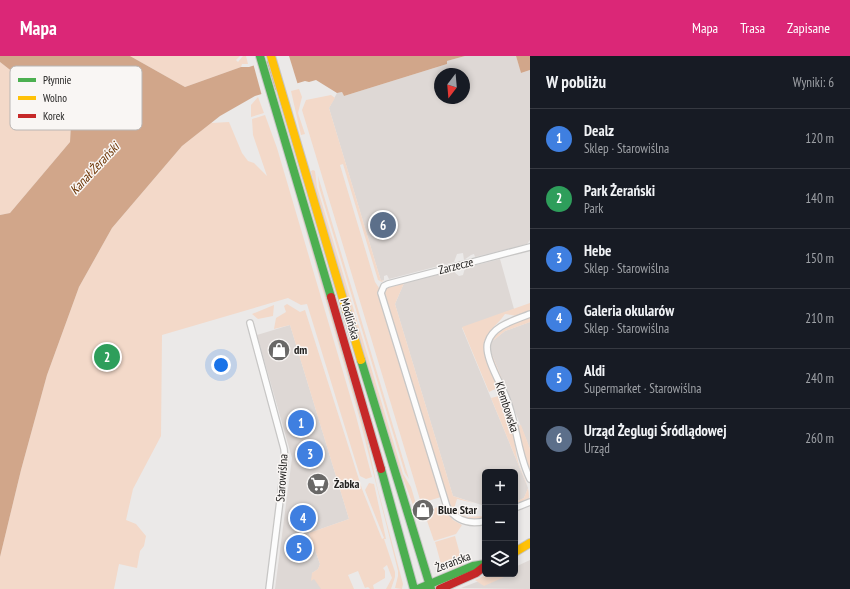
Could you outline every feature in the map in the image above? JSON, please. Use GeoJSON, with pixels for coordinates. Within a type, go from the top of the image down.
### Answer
{"type":"FeatureCollection","features":[{"type":"Feature","properties":{"kind":"main road","name":"Modlińska"},"geometry":{"type":"LineString","coordinates":[[270,56],[431,587]]}},
{"type":"Feature","properties":{"kind":"main road","name":"Modlińska"},"geometry":{"type":"LineString","coordinates":[[260,57],[368,421],[414,589]]}},
{"type":"Feature","properties":{"kind":"main road"},"geometry":{"type":"LineString","coordinates":[[518,551],[528,546]]}},
{"type":"Feature","properties":{"kind":"main road","name":"Żerańska"},"geometry":{"type":"LineString","coordinates":[[431,587],[472,566],[482,565]]}},
{"type":"Feature","properties":{"kind":"main road","name":"Żerańska"},"geometry":{"type":"LineString","coordinates":[[440,589],[476,573],[482,568]]}},
{"type":"Feature","properties":{"kind":"main road"},"geometry":{"type":"LineString","coordinates":[[418,589],[431,587]]}},
{"type":"Feature","properties":{"kind":"street","name":"Zarzecze"},"geometry":{"type":"LineString","coordinates":[[482,522],[465,522],[454,516],[447,507],[381,296],[384,286],[388,284],[530,248]]}},
{"type":"Feature","properties":{"kind":"street","name":"Klembowska"},"geometry":{"type":"LineString","coordinates":[[530,314],[507,323],[490,336],[486,349],[511,409],[523,463],[530,479]]}},
{"type":"Feature","properties":{"kind":"street","name":"Starowiślna"},"geometry":{"type":"LineString","coordinates":[[250,323],[284,449],[285,460],[269,589]]}},
{"type":"Feature","properties":{"kind":"street"},"geometry":{"type":"LineString","coordinates":[[518,507],[530,502]]}},
{"type":"Feature","properties":{"kind":"shaded area"},"geometry":{"type":"Polygon","coordinates":[[[130,56],[240,56],[236,60],[238,62],[243,56],[246,56],[248,64],[242,64],[241,67],[185,87],[130,56]]]}},
{"type":"Feature","properties":{"kind":"shaded area"},"geometry":{"type":"Polygon","coordinates":[[[465,56],[516,56],[521,73],[530,70],[530,240],[527,244],[475,257],[474,254],[464,260],[463,253],[457,254],[454,262],[389,279],[387,275],[384,276],[384,280],[381,281],[329,108],[337,93],[342,92],[344,96],[434,68],[434,104],[470,104],[470,68],[434,68],[447,64],[447,61],[465,56]]]}},
{"type":"Feature","properties":{"kind":"shaded area"},"geometry":{"type":"Polygon","coordinates":[[[0,62],[10,70],[10,130],[71,130],[70,142],[10,213],[0,215],[0,62]]]}},
{"type":"Feature","properties":{"kind":"shaded area"},"geometry":{"type":"Polygon","coordinates":[[[299,89],[302,97],[298,113],[305,134],[301,135],[291,91],[299,89]]]}},
{"type":"Feature","properties":{"kind":"shaded area"},"geometry":{"type":"Polygon","coordinates":[[[331,95],[335,98],[329,108],[381,281],[384,280],[382,282],[378,280],[343,164],[340,165],[375,282],[379,288],[380,299],[441,497],[421,503],[302,110],[306,100],[331,95]]]}},
{"type":"Feature","properties":{"kind":"shaded area"},"geometry":{"type":"Polygon","coordinates":[[[258,97],[264,113],[251,117],[251,105],[258,97]]]}},
{"type":"Feature","properties":{"kind":"shaded area"},"geometry":{"type":"Polygon","coordinates":[[[265,115],[277,148],[356,416],[372,477],[366,479],[360,476],[307,304],[301,305],[288,298],[162,335],[161,436],[133,489],[126,520],[136,524],[146,536],[144,546],[140,551],[137,568],[119,564],[114,589],[0,589],[0,557],[21,470],[47,375],[79,287],[112,228],[182,146],[211,123],[229,122],[242,153],[248,161],[254,163],[267,176],[253,135],[252,119],[265,115]]]}},
{"type":"Feature","properties":{"kind":"shaded area"},"geometry":{"type":"Polygon","coordinates":[[[311,171],[315,171],[317,187],[403,474],[411,487],[416,504],[413,505],[396,460],[316,194],[311,171]]]}},
{"type":"Feature","properties":{"kind":"shaded area"},"geometry":{"type":"Polygon","coordinates":[[[318,176],[409,479],[405,473],[319,187],[318,176]]]}},
{"type":"Feature","properties":{"kind":"shaded area"},"geometry":{"type":"Polygon","coordinates":[[[292,183],[363,420],[377,486],[403,584],[402,589],[395,588],[398,571],[360,420],[292,183]]]}},
{"type":"Feature","properties":{"kind":"shaded area"},"geometry":{"type":"Polygon","coordinates":[[[500,259],[514,309],[462,328],[528,488],[524,498],[518,501],[518,469],[482,469],[482,505],[453,496],[395,304],[404,283],[453,271],[459,276],[463,275],[465,268],[500,259]]]}},
{"type":"Feature","properties":{"kind":"shaded area"},"geometry":{"type":"Polygon","coordinates":[[[404,283],[395,304],[453,496],[474,503],[457,499],[454,509],[467,517],[482,516],[482,518],[471,519],[461,516],[452,508],[446,496],[384,295],[386,288],[404,283]]]}},
{"type":"Feature","properties":{"kind":"shaded area"},"geometry":{"type":"Polygon","coordinates":[[[530,303],[530,311],[517,316],[505,314],[489,333],[486,340],[485,353],[497,384],[495,389],[489,392],[462,327],[530,303]]]}},
{"type":"Feature","properties":{"kind":"shaded area"},"geometry":{"type":"Polygon","coordinates":[[[287,304],[300,312],[305,310],[362,489],[382,539],[384,538],[365,490],[369,483],[374,484],[386,539],[384,539],[395,572],[391,589],[386,589],[392,578],[387,565],[383,568],[385,571],[385,578],[373,585],[374,589],[370,589],[368,587],[365,588],[358,571],[348,575],[354,589],[321,589],[314,579],[311,581],[312,573],[318,569],[320,564],[309,533],[349,519],[290,325],[274,329],[276,318],[286,312],[284,306],[287,304]]]}},
{"type":"Feature","properties":{"kind":"shaded area"},"geometry":{"type":"Polygon","coordinates":[[[274,305],[273,316],[258,319],[252,314],[274,305]]]}},
{"type":"Feature","properties":{"kind":"shaded area"},"geometry":{"type":"Polygon","coordinates":[[[530,316],[530,322],[505,331],[491,342],[502,330],[530,316]]]}},
{"type":"Feature","properties":{"kind":"shaded area"},"geometry":{"type":"Polygon","coordinates":[[[530,322],[530,449],[491,352],[490,343],[505,331],[530,322]]]}},
{"type":"Feature","properties":{"kind":"shaded area"},"geometry":{"type":"Polygon","coordinates":[[[290,325],[349,519],[309,533],[320,564],[318,569],[312,573],[322,589],[275,589],[292,458],[257,335],[290,325]]]}},
{"type":"Feature","properties":{"kind":"shaded area"},"geometry":{"type":"Polygon","coordinates":[[[490,346],[506,389],[493,361],[490,351],[490,346]]]}},
{"type":"Feature","properties":{"kind":"shaded area"},"geometry":{"type":"Polygon","coordinates":[[[499,396],[503,400],[509,414],[518,462],[528,488],[491,398],[499,396]]]}},
{"type":"Feature","properties":{"kind":"shaded area"},"geometry":{"type":"Polygon","coordinates":[[[521,425],[530,449],[530,472],[525,460],[517,426],[521,425]]]}},
{"type":"Feature","properties":{"kind":"shaded area"},"geometry":{"type":"Polygon","coordinates":[[[528,488],[529,498],[518,503],[518,501],[524,498],[528,488]]]}},
{"type":"Feature","properties":{"kind":"shaded area"},"geometry":{"type":"Polygon","coordinates":[[[443,505],[453,520],[462,525],[456,534],[434,541],[424,512],[443,505]]]}},
{"type":"Feature","properties":{"kind":"shaded area"},"geometry":{"type":"Polygon","coordinates":[[[455,536],[463,565],[448,570],[441,564],[435,542],[455,536]]]}},
{"type":"Feature","properties":{"kind":"shaded area"},"geometry":{"type":"Polygon","coordinates":[[[530,560],[530,589],[461,588],[489,577],[518,577],[518,566],[530,560]]]}},
{"type":"Feature","properties":{"kind":"shaded area"},"geometry":{"type":"Polygon","coordinates":[[[482,577],[504,577],[484,586],[475,580],[482,577]]]}},
{"type":"Feature","properties":{"kind":"water","name":"Kanał Żerański"},"geometry":{"type":"Polygon","coordinates":[[[0,56],[130,56],[185,87],[241,67],[249,67],[282,56],[465,56],[447,61],[447,64],[344,96],[342,92],[337,93],[316,80],[309,82],[305,81],[255,96],[220,116],[182,146],[112,228],[79,287],[47,375],[21,470],[0,557],[0,215],[10,213],[70,142],[71,130],[142,130],[142,66],[10,66],[10,70],[0,62],[0,56]]]}},
{"type":"Feature","properties":{"kind":"water"},"geometry":{"type":"Polygon","coordinates":[[[516,56],[530,56],[530,70],[521,73],[516,56]]]}},
{"type":"Feature","properties":{"kind":"pier"},"geometry":{"type":"Polygon","coordinates":[[[275,56],[289,56],[298,85],[277,92],[267,59],[275,56]]]}},
{"type":"Feature","properties":{"kind":"pier"},"geometry":{"type":"Polygon","coordinates":[[[266,59],[276,92],[262,96],[253,63],[266,59]]]}},
{"type":"Feature","properties":{"kind":"traffic: fast"},"geometry":{"type":"LineString","coordinates":[[260,56],[331,297]]}},
{"type":"Feature","properties":{"kind":"traffic: fast"},"geometry":{"type":"LineString","coordinates":[[361,360],[431,589]]}},
{"type":"Feature","properties":{"kind":"traffic: fast"},"geometry":{"type":"LineString","coordinates":[[381,469],[414,589]]}},
{"type":"Feature","properties":{"kind":"traffic: fast"},"geometry":{"type":"LineString","coordinates":[[418,589],[473,566],[482,564]]}},
{"type":"Feature","properties":{"kind":"traffic: slow"},"geometry":{"type":"LineString","coordinates":[[271,56],[361,360]]}},
{"type":"Feature","properties":{"kind":"traffic: slow"},"geometry":{"type":"LineString","coordinates":[[518,550],[530,543]]}},
{"type":"Feature","properties":{"kind":"traffic: jam"},"geometry":{"type":"LineString","coordinates":[[331,297],[381,469]]}},
{"type":"Feature","properties":{"kind":"traffic: jam"},"geometry":{"type":"LineString","coordinates":[[440,589],[476,573],[482,568]]}},
{"type":"Feature","properties":{"kind":"place","name":"Urząd Żeglugi Śródlądowej"},"geometry":{"type":"Point","coordinates":[383,225]}},
{"type":"Feature","properties":{"kind":"place","name":"dm"},"geometry":{"type":"Point","coordinates":[279,350]}},
{"type":"Feature","properties":{"kind":"place","name":"Park Żerański"},"geometry":{"type":"Point","coordinates":[107,357]}},
{"type":"Feature","properties":{"kind":"place","name":"Dealz"},"geometry":{"type":"Point","coordinates":[301,423]}},
{"type":"Feature","properties":{"kind":"place","name":"Hebe"},"geometry":{"type":"Point","coordinates":[310,454]}},
{"type":"Feature","properties":{"kind":"place","name":"Żabka"},"geometry":{"type":"Point","coordinates":[318,484]}},
{"type":"Feature","properties":{"kind":"place","name":"Blue Star"},"geometry":{"type":"Point","coordinates":[423,510]}},
{"type":"Feature","properties":{"kind":"place","name":"Galeria okularów"},"geometry":{"type":"Point","coordinates":[303,518]}},
{"type":"Feature","properties":{"kind":"place","name":"Aldi"},"geometry":{"type":"Point","coordinates":[299,548]}}]}
